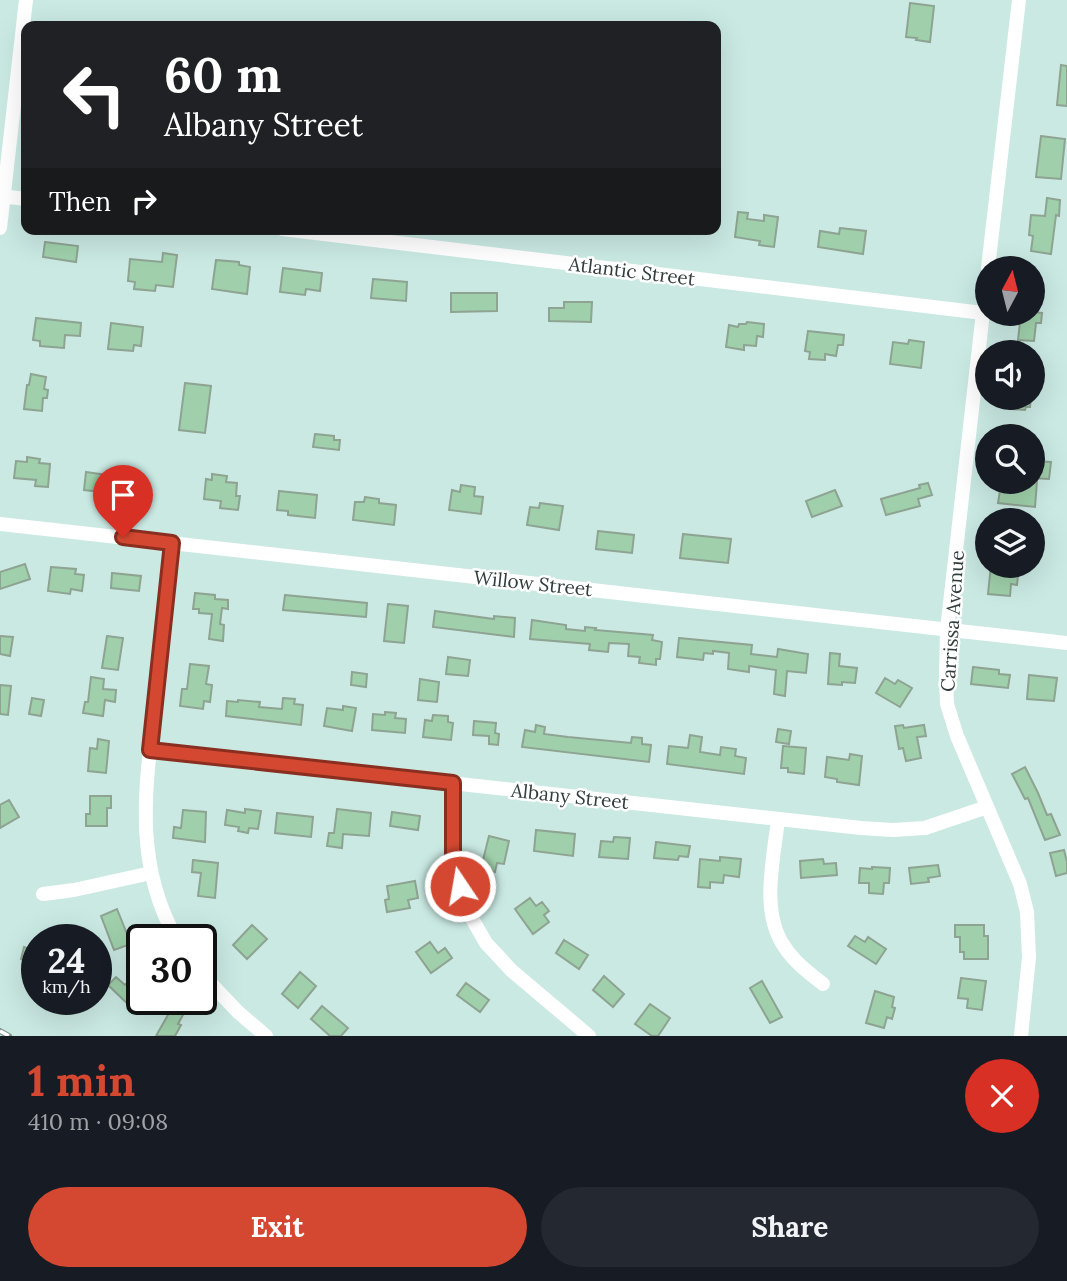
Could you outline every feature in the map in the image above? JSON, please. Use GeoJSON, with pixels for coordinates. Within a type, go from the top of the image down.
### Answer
{"type":"FeatureCollection","features":[{"type":"Feature","properties":{"kind":"street"},"geometry":{"type":"LineString","coordinates":[[24,21],[26,0]]}},
{"type":"Feature","properties":{"kind":"street"},"geometry":{"type":"LineString","coordinates":[[989,256],[1019,0]]}},
{"type":"Feature","properties":{"kind":"street"},"geometry":{"type":"LineString","coordinates":[[0,228],[21,54]]}},
{"type":"Feature","properties":{"kind":"street"},"geometry":{"type":"LineString","coordinates":[[2,196],[21,198]]}},
{"type":"Feature","properties":{"kind":"street","name":"Atlantic Street"},"geometry":{"type":"LineString","coordinates":[[332,235],[975,312]]}},
{"type":"Feature","properties":{"kind":"street","name":"Carrissa Avenue"},"geometry":{"type":"LineString","coordinates":[[982,326],[947,630],[947,704],[957,736],[1020,884],[1027,912],[1029,957],[1021,1036]]}},
{"type":"Feature","properties":{"kind":"street","name":"Willow Street"},"geometry":{"type":"LineString","coordinates":[[0,524],[1067,643]]}},
{"type":"Feature","properties":{"kind":"street"},"geometry":{"type":"LineString","coordinates":[[168,924],[151,873],[145,819],[172,543]]}},
{"type":"Feature","properties":{"kind":"street","name":"Albany Street"},"geometry":{"type":"LineString","coordinates":[[150,750],[860,828],[925,828],[987,807]]}},
{"type":"Feature","properties":{"kind":"street"},"geometry":{"type":"LineString","coordinates":[[453,783],[453,854],[471,917],[486,943],[511,970],[589,1036]]}},
{"type":"Feature","properties":{"kind":"street"},"geometry":{"type":"LineString","coordinates":[[778,818],[770,902],[774,924],[783,945],[799,965],[823,984]]}},
{"type":"Feature","properties":{"kind":"street"},"geometry":{"type":"LineString","coordinates":[[43,894],[151,873]]}},
{"type":"Feature","properties":{"kind":"street"},"geometry":{"type":"LineString","coordinates":[[217,990],[266,1036]]}},
{"type":"Feature","properties":{"kind":"building"},"geometry":{"type":"Polygon","coordinates":[[[910,3],[934,6],[930,42],[906,37],[910,3]]]}},
{"type":"Feature","properties":{"kind":"building"},"geometry":{"type":"Polygon","coordinates":[[[1061,65],[1067,66],[1067,106],[1057,105],[1061,65]]]}},
{"type":"Feature","properties":{"kind":"building"},"geometry":{"type":"Polygon","coordinates":[[[1041,136],[1065,139],[1061,179],[1036,177],[1041,136]]]}},
{"type":"Feature","properties":{"kind":"building"},"geometry":{"type":"Polygon","coordinates":[[[1047,198],[1060,200],[1051,254],[1031,251],[1033,236],[1029,235],[1031,215],[1045,216],[1047,198]]]}},
{"type":"Feature","properties":{"kind":"building"},"geometry":{"type":"Polygon","coordinates":[[[738,212],[748,213],[747,219],[764,221],[764,215],[778,217],[774,247],[759,245],[760,241],[735,237],[738,212]]]}},
{"type":"Feature","properties":{"kind":"building"},"geometry":{"type":"Polygon","coordinates":[[[840,228],[866,231],[863,254],[818,247],[820,231],[839,234],[840,228]]]}},
{"type":"Feature","properties":{"kind":"building"},"geometry":{"type":"Polygon","coordinates":[[[45,242],[78,246],[76,262],[43,257],[45,242]]]}},
{"type":"Feature","properties":{"kind":"building"},"geometry":{"type":"Polygon","coordinates":[[[163,253],[177,255],[173,287],[156,285],[155,291],[134,289],[135,282],[128,281],[130,259],[162,262],[163,253]]]}},
{"type":"Feature","properties":{"kind":"building"},"geometry":{"type":"Polygon","coordinates":[[[216,260],[239,262],[239,265],[250,267],[247,294],[212,289],[216,260]]]}},
{"type":"Feature","properties":{"kind":"building"},"geometry":{"type":"Polygon","coordinates":[[[283,268],[322,273],[320,291],[306,289],[305,295],[280,292],[283,268]]]}},
{"type":"Feature","properties":{"kind":"building"},"geometry":{"type":"Polygon","coordinates":[[[373,279],[407,282],[406,301],[371,298],[373,279]]]}},
{"type":"Feature","properties":{"kind":"building"},"geometry":{"type":"Polygon","coordinates":[[[451,293],[497,293],[497,311],[451,312],[451,293]]]}},
{"type":"Feature","properties":{"kind":"building"},"geometry":{"type":"Polygon","coordinates":[[[564,302],[592,302],[591,322],[549,321],[549,308],[564,308],[564,302]]]}},
{"type":"Feature","properties":{"kind":"building"},"geometry":{"type":"Polygon","coordinates":[[[36,318],[81,323],[80,336],[65,335],[64,348],[40,346],[40,341],[33,340],[36,318]]]}},
{"type":"Feature","properties":{"kind":"building"},"geometry":{"type":"Polygon","coordinates":[[[111,323],[143,327],[141,346],[134,345],[133,351],[108,349],[111,323]]]}},
{"type":"Feature","properties":{"kind":"building"},"geometry":{"type":"Polygon","coordinates":[[[739,324],[764,324],[763,337],[757,336],[756,346],[744,345],[744,350],[726,347],[729,325],[738,327],[739,324]]]}},
{"type":"Feature","properties":{"kind":"building"},"geometry":{"type":"Polygon","coordinates":[[[1020,326],[1036,326],[1034,340],[1018,340],[1020,326]]]}},
{"type":"Feature","properties":{"kind":"building"},"geometry":{"type":"Polygon","coordinates":[[[808,331],[844,335],[843,345],[838,345],[836,356],[825,354],[825,360],[809,359],[810,352],[805,351],[808,331]]]}},
{"type":"Feature","properties":{"kind":"building"},"geometry":{"type":"Polygon","coordinates":[[[909,340],[924,342],[921,368],[890,364],[893,342],[908,344],[909,340]]]}},
{"type":"Feature","properties":{"kind":"building"},"geometry":{"type":"Polygon","coordinates":[[[31,374],[46,377],[44,389],[48,390],[47,398],[43,398],[42,411],[24,409],[31,374]]]}},
{"type":"Feature","properties":{"kind":"building"},"geometry":{"type":"Polygon","coordinates":[[[185,383],[211,386],[205,433],[179,430],[185,383]]]}},
{"type":"Feature","properties":{"kind":"building"},"geometry":{"type":"Polygon","coordinates":[[[315,434],[334,436],[334,440],[340,440],[339,450],[313,447],[315,434]]]}},
{"type":"Feature","properties":{"kind":"building"},"geometry":{"type":"Polygon","coordinates":[[[27,457],[40,459],[39,463],[50,464],[48,487],[35,486],[36,480],[14,478],[16,461],[27,462],[27,457]]]}},
{"type":"Feature","properties":{"kind":"building"},"geometry":{"type":"Polygon","coordinates":[[[1045,462],[1051,462],[1049,479],[1045,479],[1045,462]]]}},
{"type":"Feature","properties":{"kind":"building"},"geometry":{"type":"Polygon","coordinates":[[[86,472],[122,477],[120,494],[84,490],[86,472]]]}},
{"type":"Feature","properties":{"kind":"building"},"geometry":{"type":"Polygon","coordinates":[[[212,474],[227,476],[226,482],[237,483],[236,496],[240,496],[238,510],[220,508],[221,501],[204,499],[206,479],[212,480],[212,474]]]}},
{"type":"Feature","properties":{"kind":"building"},"geometry":{"type":"Polygon","coordinates":[[[928,483],[932,495],[918,499],[920,506],[886,515],[881,499],[920,488],[919,485],[928,483]]]}},
{"type":"Feature","properties":{"kind":"building"},"geometry":{"type":"Polygon","coordinates":[[[461,485],[475,487],[474,496],[483,497],[481,514],[449,510],[452,490],[460,492],[461,485]]]}},
{"type":"Feature","properties":{"kind":"building"},"geometry":{"type":"Polygon","coordinates":[[[835,490],[842,506],[812,517],[806,501],[835,490]]]}},
{"type":"Feature","properties":{"kind":"building"},"geometry":{"type":"Polygon","coordinates":[[[279,491],[317,495],[315,518],[288,515],[288,511],[277,510],[279,491]]]}},
{"type":"Feature","properties":{"kind":"building"},"geometry":{"type":"Polygon","coordinates":[[[999,494],[1036,494],[1035,507],[998,503],[999,494]]]}},
{"type":"Feature","properties":{"kind":"building"},"geometry":{"type":"Polygon","coordinates":[[[365,497],[379,499],[379,503],[396,505],[394,525],[353,520],[355,502],[364,502],[365,497]]]}},
{"type":"Feature","properties":{"kind":"building"},"geometry":{"type":"Polygon","coordinates":[[[540,503],[563,506],[559,530],[527,525],[530,507],[539,508],[540,503]]]}},
{"type":"Feature","properties":{"kind":"building"},"geometry":{"type":"Polygon","coordinates":[[[598,531],[634,535],[632,553],[596,549],[598,531]]]}},
{"type":"Feature","properties":{"kind":"building"},"geometry":{"type":"Polygon","coordinates":[[[683,534],[731,539],[728,563],[680,558],[683,534]]]}},
{"type":"Feature","properties":{"kind":"building"},"geometry":{"type":"Polygon","coordinates":[[[25,564],[30,579],[0,589],[0,572],[25,564]]]}},
{"type":"Feature","properties":{"kind":"building"},"geometry":{"type":"Polygon","coordinates":[[[51,567],[76,569],[75,574],[84,575],[82,591],[71,589],[70,594],[48,591],[51,567]]]}},
{"type":"Feature","properties":{"kind":"building"},"geometry":{"type":"Polygon","coordinates":[[[112,573],[141,576],[139,591],[111,588],[112,573]]]}},
{"type":"Feature","properties":{"kind":"building"},"geometry":{"type":"Polygon","coordinates":[[[990,578],[1018,578],[1017,585],[1011,584],[1010,596],[988,594],[990,578]]]}},
{"type":"Feature","properties":{"kind":"building"},"geometry":{"type":"Polygon","coordinates":[[[195,593],[215,595],[215,599],[228,600],[228,609],[222,608],[220,624],[224,625],[223,641],[209,639],[212,614],[199,613],[199,609],[193,609],[195,593]]]}},
{"type":"Feature","properties":{"kind":"building"},"geometry":{"type":"Polygon","coordinates":[[[285,595],[367,603],[366,617],[283,610],[285,595]]]}},
{"type":"Feature","properties":{"kind":"building"},"geometry":{"type":"Polygon","coordinates":[[[388,604],[408,606],[404,643],[384,641],[388,604]]]}},
{"type":"Feature","properties":{"kind":"building"},"geometry":{"type":"Polygon","coordinates":[[[435,611],[494,619],[494,616],[515,618],[514,637],[433,627],[435,611]]]}},
{"type":"Feature","properties":{"kind":"building"},"geometry":{"type":"Polygon","coordinates":[[[532,620],[566,625],[566,629],[585,631],[585,627],[653,635],[652,640],[662,642],[660,659],[656,659],[656,665],[639,663],[640,657],[628,656],[629,644],[609,643],[608,652],[589,650],[590,644],[530,639],[532,620]]]}},
{"type":"Feature","properties":{"kind":"building"},"geometry":{"type":"Polygon","coordinates":[[[0,636],[13,637],[10,656],[0,654],[0,636]]]}},
{"type":"Feature","properties":{"kind":"building"},"geometry":{"type":"Polygon","coordinates":[[[107,636],[123,638],[118,670],[102,668],[107,636]]]}},
{"type":"Feature","properties":{"kind":"building"},"geometry":{"type":"Polygon","coordinates":[[[679,638],[752,645],[751,654],[777,657],[778,649],[808,654],[806,673],[787,671],[785,696],[774,694],[776,670],[749,666],[749,672],[728,669],[729,653],[704,653],[703,660],[677,657],[679,638]]]}},
{"type":"Feature","properties":{"kind":"building"},"geometry":{"type":"Polygon","coordinates":[[[830,653],[840,654],[839,666],[857,668],[855,683],[828,684],[830,653]]]}},
{"type":"Feature","properties":{"kind":"building"},"geometry":{"type":"Polygon","coordinates":[[[448,657],[470,660],[468,676],[446,674],[448,657]]]}},
{"type":"Feature","properties":{"kind":"building"},"geometry":{"type":"Polygon","coordinates":[[[190,664],[209,666],[206,684],[212,685],[210,702],[204,701],[203,709],[180,706],[182,689],[187,689],[190,664]]]}},
{"type":"Feature","properties":{"kind":"building"},"geometry":{"type":"Polygon","coordinates":[[[973,667],[999,670],[999,674],[1010,675],[1008,688],[971,684],[973,667]]]}},
{"type":"Feature","properties":{"kind":"building"},"geometry":{"type":"Polygon","coordinates":[[[352,672],[367,674],[366,687],[351,685],[352,672]]]}},
{"type":"Feature","properties":{"kind":"building"},"geometry":{"type":"Polygon","coordinates":[[[1029,675],[1057,678],[1054,701],[1027,699],[1029,675]]]}},
{"type":"Feature","properties":{"kind":"building"},"geometry":{"type":"Polygon","coordinates":[[[91,677],[104,679],[103,689],[116,690],[115,702],[105,700],[103,716],[83,713],[85,702],[88,702],[91,677]]]}},
{"type":"Feature","properties":{"kind":"building"},"geometry":{"type":"Polygon","coordinates":[[[885,678],[895,684],[898,680],[912,688],[900,707],[876,693],[885,678]]]}},
{"type":"Feature","properties":{"kind":"building"},"geometry":{"type":"Polygon","coordinates":[[[420,679],[439,682],[437,702],[418,700],[420,679]]]}},
{"type":"Feature","properties":{"kind":"building"},"geometry":{"type":"Polygon","coordinates":[[[0,685],[11,686],[8,715],[0,714],[0,685]]]}},
{"type":"Feature","properties":{"kind":"building"},"geometry":{"type":"Polygon","coordinates":[[[32,698],[44,700],[41,716],[29,714],[32,698]]]}},
{"type":"Feature","properties":{"kind":"building"},"geometry":{"type":"Polygon","coordinates":[[[283,698],[295,699],[294,704],[303,705],[301,725],[226,716],[227,701],[260,702],[259,707],[282,709],[283,698]]]}},
{"type":"Feature","properties":{"kind":"building"},"geometry":{"type":"Polygon","coordinates":[[[343,706],[356,708],[352,731],[324,726],[327,708],[343,710],[343,706]]]}},
{"type":"Feature","properties":{"kind":"building"},"geometry":{"type":"Polygon","coordinates":[[[385,712],[396,713],[395,718],[406,719],[405,733],[372,730],[373,714],[385,715],[385,712]]]}},
{"type":"Feature","properties":{"kind":"building"},"geometry":{"type":"Polygon","coordinates":[[[433,715],[448,716],[448,722],[453,723],[451,740],[423,737],[425,720],[432,721],[433,715]]]}},
{"type":"Feature","properties":{"kind":"building"},"geometry":{"type":"Polygon","coordinates":[[[474,721],[496,723],[498,745],[489,744],[489,736],[473,735],[474,721]]]}},
{"type":"Feature","properties":{"kind":"building"},"geometry":{"type":"Polygon","coordinates":[[[536,725],[545,727],[544,734],[568,737],[631,743],[632,737],[642,738],[642,744],[651,745],[649,762],[522,747],[525,730],[535,732],[536,725]]]}},
{"type":"Feature","properties":{"kind":"building"},"geometry":{"type":"Polygon","coordinates":[[[903,725],[904,728],[924,725],[926,736],[917,737],[921,758],[906,761],[903,748],[899,749],[895,726],[903,725]]]}},
{"type":"Feature","properties":{"kind":"building"},"geometry":{"type":"Polygon","coordinates":[[[778,729],[791,731],[789,744],[776,742],[778,729]]]}},
{"type":"Feature","properties":{"kind":"building"},"geometry":{"type":"Polygon","coordinates":[[[690,735],[702,737],[700,752],[720,755],[721,747],[736,749],[735,756],[746,758],[744,774],[667,764],[669,746],[688,748],[690,735]]]}},
{"type":"Feature","properties":{"kind":"building"},"geometry":{"type":"Polygon","coordinates":[[[98,739],[109,741],[106,773],[88,771],[90,748],[97,749],[98,739]]]}},
{"type":"Feature","properties":{"kind":"building"},"geometry":{"type":"Polygon","coordinates":[[[783,746],[806,748],[804,774],[788,772],[788,768],[781,768],[783,746]]]}},
{"type":"Feature","properties":{"kind":"building"},"geometry":{"type":"Polygon","coordinates":[[[850,754],[862,756],[859,785],[837,782],[837,779],[825,777],[827,757],[849,760],[850,754]]]}},
{"type":"Feature","properties":{"kind":"building"},"geometry":{"type":"Polygon","coordinates":[[[1025,767],[1047,815],[1051,814],[1060,835],[1045,840],[1028,798],[1025,799],[1012,774],[1025,767]]]}},
{"type":"Feature","properties":{"kind":"building"},"geometry":{"type":"Polygon","coordinates":[[[90,796],[111,796],[111,808],[107,808],[107,826],[86,826],[86,814],[90,814],[90,796]]]}},
{"type":"Feature","properties":{"kind":"building"},"geometry":{"type":"Polygon","coordinates":[[[9,800],[19,817],[0,828],[0,805],[9,800]]]}},
{"type":"Feature","properties":{"kind":"building"},"geometry":{"type":"Polygon","coordinates":[[[245,809],[261,811],[258,829],[249,828],[248,833],[238,831],[239,827],[225,825],[227,810],[245,813],[245,809]]]}},
{"type":"Feature","properties":{"kind":"building"},"geometry":{"type":"Polygon","coordinates":[[[337,809],[371,813],[369,836],[343,834],[342,848],[327,846],[329,833],[334,833],[337,809]]]}},
{"type":"Feature","properties":{"kind":"building"},"geometry":{"type":"Polygon","coordinates":[[[183,810],[206,812],[205,842],[173,838],[174,827],[181,828],[183,810]]]}},
{"type":"Feature","properties":{"kind":"building"},"geometry":{"type":"Polygon","coordinates":[[[392,812],[420,816],[418,830],[390,826],[392,812]]]}},
{"type":"Feature","properties":{"kind":"building"},"geometry":{"type":"Polygon","coordinates":[[[277,813],[313,817],[311,837],[275,833],[277,813]]]}},
{"type":"Feature","properties":{"kind":"building"},"geometry":{"type":"Polygon","coordinates":[[[536,830],[575,834],[573,856],[534,851],[536,830]]]}},
{"type":"Feature","properties":{"kind":"building"},"geometry":{"type":"Polygon","coordinates":[[[489,836],[509,841],[504,864],[497,863],[495,872],[481,868],[489,836]]]}},
{"type":"Feature","properties":{"kind":"building"},"geometry":{"type":"Polygon","coordinates":[[[614,837],[630,838],[628,859],[599,857],[601,841],[613,842],[614,837]]]}},
{"type":"Feature","properties":{"kind":"building"},"geometry":{"type":"Polygon","coordinates":[[[656,842],[690,846],[688,857],[679,856],[678,860],[654,858],[656,842]]]}},
{"type":"Feature","properties":{"kind":"building"},"geometry":{"type":"Polygon","coordinates":[[[1064,850],[1067,873],[1056,876],[1050,853],[1064,850]]]}},
{"type":"Feature","properties":{"kind":"building"},"geometry":{"type":"Polygon","coordinates":[[[720,857],[741,859],[739,877],[724,875],[723,883],[710,882],[710,888],[698,887],[700,859],[720,861],[720,857]]]}},
{"type":"Feature","properties":{"kind":"building"},"geometry":{"type":"Polygon","coordinates":[[[823,859],[824,864],[836,863],[837,875],[801,878],[800,861],[823,859]]]}},
{"type":"Feature","properties":{"kind":"building"},"geometry":{"type":"Polygon","coordinates":[[[193,860],[218,863],[215,898],[198,896],[201,873],[192,872],[193,860]]]}},
{"type":"Feature","properties":{"kind":"building"},"geometry":{"type":"Polygon","coordinates":[[[938,865],[940,876],[928,878],[929,882],[911,884],[909,868],[938,865]]]}},
{"type":"Feature","properties":{"kind":"building"},"geometry":{"type":"Polygon","coordinates":[[[860,868],[890,868],[889,883],[884,883],[883,894],[869,893],[869,883],[859,883],[860,868]]]}},
{"type":"Feature","properties":{"kind":"building"},"geometry":{"type":"Polygon","coordinates":[[[415,881],[418,898],[408,900],[410,908],[387,912],[387,886],[415,881]]]}},
{"type":"Feature","properties":{"kind":"building"},"geometry":{"type":"Polygon","coordinates":[[[530,898],[536,906],[542,902],[549,911],[544,915],[549,922],[533,934],[515,909],[530,898]]]}},
{"type":"Feature","properties":{"kind":"building"},"geometry":{"type":"Polygon","coordinates":[[[117,909],[126,932],[126,946],[114,950],[112,924],[104,924],[101,916],[117,909]]]}},
{"type":"Feature","properties":{"kind":"building"},"geometry":{"type":"Polygon","coordinates":[[[252,925],[267,939],[247,959],[233,945],[252,925]]]}},
{"type":"Feature","properties":{"kind":"building"},"geometry":{"type":"Polygon","coordinates":[[[955,925],[984,925],[984,936],[988,936],[988,959],[964,959],[964,952],[960,952],[960,937],[955,937],[955,925]]]}},
{"type":"Feature","properties":{"kind":"building"},"geometry":{"type":"Polygon","coordinates":[[[855,936],[865,942],[868,937],[886,949],[876,964],[848,946],[855,936]]]}},
{"type":"Feature","properties":{"kind":"building"},"geometry":{"type":"Polygon","coordinates":[[[564,940],[588,955],[579,969],[556,953],[564,940]]]}},
{"type":"Feature","properties":{"kind":"building"},"geometry":{"type":"Polygon","coordinates":[[[430,942],[438,953],[445,948],[452,958],[431,973],[416,952],[430,942]]]}},
{"type":"Feature","properties":{"kind":"building"},"geometry":{"type":"Polygon","coordinates":[[[300,972],[316,986],[298,1008],[282,994],[300,972]]]}},
{"type":"Feature","properties":{"kind":"building"},"geometry":{"type":"Polygon","coordinates":[[[604,976],[624,994],[613,1007],[593,990],[604,976]]]}},
{"type":"Feature","properties":{"kind":"building"},"geometry":{"type":"Polygon","coordinates":[[[116,977],[125,985],[126,1002],[112,989],[112,981],[116,977]]]}},
{"type":"Feature","properties":{"kind":"building"},"geometry":{"type":"Polygon","coordinates":[[[961,978],[986,981],[982,1010],[967,1008],[968,999],[958,998],[961,978]]]}},
{"type":"Feature","properties":{"kind":"building"},"geometry":{"type":"Polygon","coordinates":[[[762,981],[782,1017],[770,1023],[750,988],[762,981]]]}},
{"type":"Feature","properties":{"kind":"building"},"geometry":{"type":"Polygon","coordinates":[[[466,983],[489,1000],[480,1012],[457,995],[466,983]]]}},
{"type":"Feature","properties":{"kind":"building"},"geometry":{"type":"Polygon","coordinates":[[[875,991],[894,997],[892,1019],[887,1017],[884,1028],[866,1023],[875,991]]]}},
{"type":"Feature","properties":{"kind":"building"},"geometry":{"type":"Polygon","coordinates":[[[650,1004],[670,1018],[658,1036],[652,1036],[635,1024],[650,1004]]]}},
{"type":"Feature","properties":{"kind":"building"},"geometry":{"type":"Polygon","coordinates":[[[322,1006],[348,1028],[341,1036],[330,1036],[311,1019],[322,1006]]]}},
{"type":"Feature","properties":{"kind":"building"},"geometry":{"type":"Polygon","coordinates":[[[168,1015],[183,1015],[175,1036],[156,1036],[168,1015]]]}},
{"type":"Feature","properties":{"kind":"railway"},"geometry":{"type":"LineString","coordinates":[[0,1031],[9,1036]]}},
{"type":"Feature","properties":{"kind":"route"},"geometry":{"type":"LineString","coordinates":[[123,537],[172,543],[150,750],[453,783],[453,854],[460,886]]}}]}
